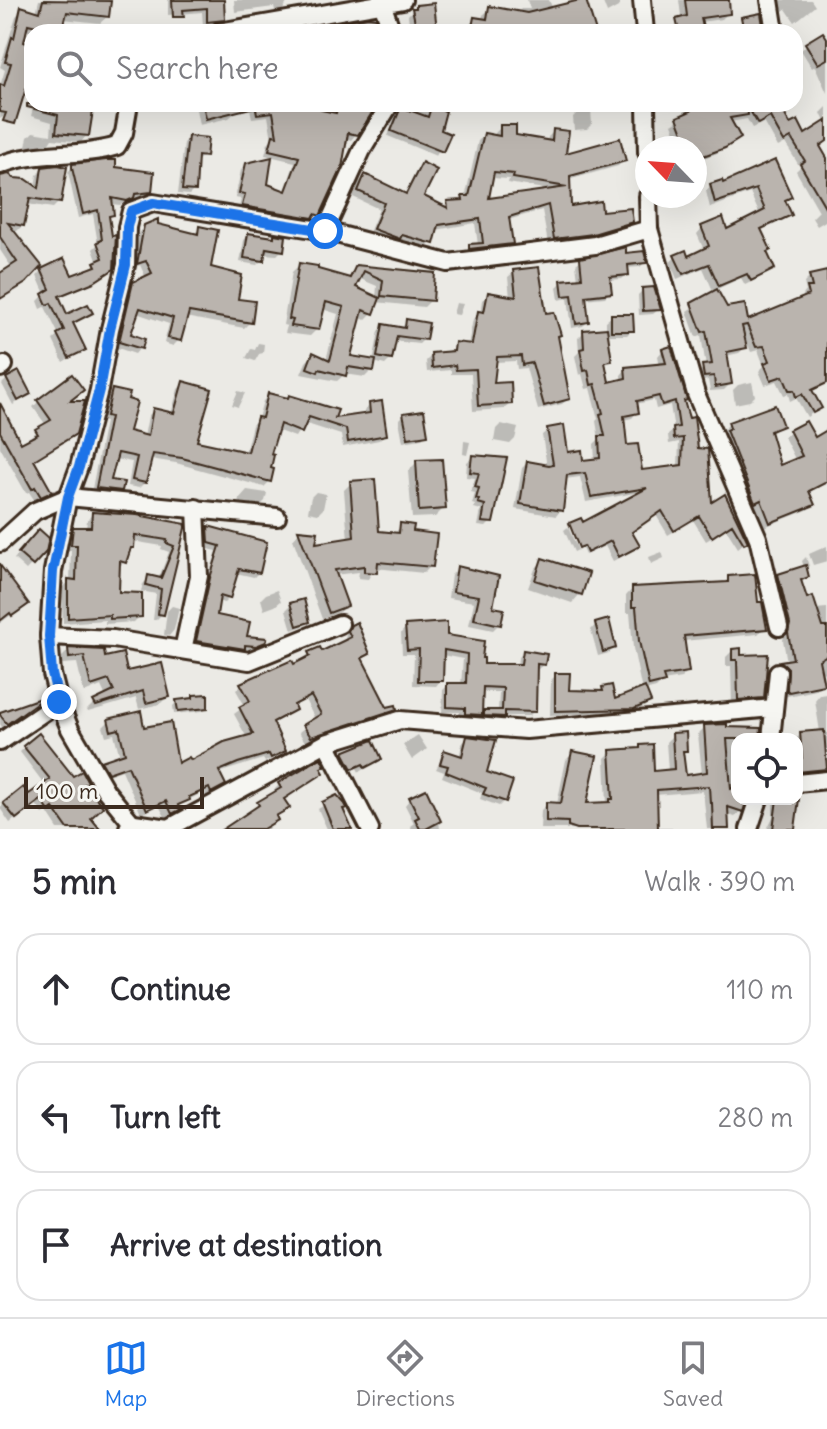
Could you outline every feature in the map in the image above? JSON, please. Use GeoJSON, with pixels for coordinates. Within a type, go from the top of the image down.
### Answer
{"type":"FeatureCollection","features":[{"type":"Feature","properties":{"kind":"street"},"geometry":{"type":"LineString","coordinates":[[262,24],[403,0]]}},
{"type":"Feature","properties":{"kind":"street"},"geometry":{"type":"LineString","coordinates":[[642,0],[644,24]]}},
{"type":"Feature","properties":{"kind":"street"},"geometry":{"type":"LineString","coordinates":[[770,0],[774,24]]}},
{"type":"Feature","properties":{"kind":"street"},"geometry":{"type":"LineString","coordinates":[[382,2],[389,24]]}},
{"type":"Feature","properties":{"kind":"street"},"geometry":{"type":"LineString","coordinates":[[0,165],[15,159],[96,153],[117,146],[124,133],[128,112]]}},
{"type":"Feature","properties":{"kind":"street"},"geometry":{"type":"LineString","coordinates":[[325,231],[362,150],[385,112]]}},
{"type":"Feature","properties":{"kind":"street"},"geometry":{"type":"LineString","coordinates":[[646,112],[647,136]]}},
{"type":"Feature","properties":{"kind":"street"},"geometry":{"type":"LineString","coordinates":[[649,229],[595,245],[448,263],[325,231],[153,203],[131,211],[127,227],[126,265],[99,390],[68,497],[53,571],[49,636],[52,674],[59,702],[70,729],[106,791],[133,827],[169,828],[326,743],[400,720],[526,730],[774,708]]}},
{"type":"Feature","properties":{"kind":"street"},"geometry":{"type":"LineString","coordinates":[[648,208],[649,229],[696,394],[758,538],[779,627]]}},
{"type":"Feature","properties":{"kind":"street"},"geometry":{"type":"LineString","coordinates":[[0,543],[35,511],[68,497],[277,517]]}},
{"type":"Feature","properties":{"kind":"street"},"geometry":{"type":"LineString","coordinates":[[183,650],[199,576],[196,508]]}},
{"type":"Feature","properties":{"kind":"street"},"geometry":{"type":"LineString","coordinates":[[49,636],[113,639],[249,661],[340,624]]}},
{"type":"Feature","properties":{"kind":"street"},"geometry":{"type":"LineString","coordinates":[[772,733],[778,672]]}},
{"type":"Feature","properties":{"kind":"street"},"geometry":{"type":"LineString","coordinates":[[0,742],[59,702]]}},
{"type":"Feature","properties":{"kind":"street"},"geometry":{"type":"LineString","coordinates":[[326,743],[370,829]]}},
{"type":"Feature","properties":{"kind":"street"},"geometry":{"type":"LineString","coordinates":[[803,782],[827,780]]}},
{"type":"Feature","properties":{"kind":"street"},"geometry":{"type":"LineString","coordinates":[[749,829],[757,805]]}},
{"type":"Feature","properties":{"kind":"building"},"geometry":{"type":"Polygon","coordinates":[[[43,0],[111,1],[109,17],[67,12],[64,24],[24,24],[24,95],[15,124],[3,121],[6,113],[0,112],[0,84],[4,86],[11,63],[5,62],[21,6],[40,12],[43,0]]]}},
{"type":"Feature","properties":{"kind":"building"},"geometry":{"type":"Polygon","coordinates":[[[172,0],[224,0],[225,20],[207,22],[207,8],[183,10],[184,17],[173,17],[172,0]]]}},
{"type":"Feature","properties":{"kind":"building"},"geometry":{"type":"Polygon","coordinates":[[[586,0],[594,24],[473,24],[474,17],[487,19],[489,6],[527,13],[586,0]]]}},
{"type":"Feature","properties":{"kind":"building"},"geometry":{"type":"Polygon","coordinates":[[[685,0],[729,0],[730,14],[701,18],[702,24],[677,24],[676,19],[687,16],[685,0]]]}},
{"type":"Feature","properties":{"kind":"building"},"geometry":{"type":"Polygon","coordinates":[[[434,3],[436,24],[415,24],[412,8],[434,3]]]}},
{"type":"Feature","properties":{"kind":"building"},"geometry":{"type":"Polygon","coordinates":[[[761,13],[763,24],[742,24],[741,17],[761,13]]]}},
{"type":"Feature","properties":{"kind":"building"},"geometry":{"type":"Polygon","coordinates":[[[368,17],[376,18],[378,24],[329,24],[368,17]]]}},
{"type":"Feature","properties":{"kind":"building"},"geometry":{"type":"Polygon","coordinates":[[[823,32],[827,38],[827,59],[818,64],[805,43],[823,32]]]}},
{"type":"Feature","properties":{"kind":"building"},"geometry":{"type":"Polygon","coordinates":[[[46,112],[93,112],[89,136],[56,133],[58,115],[46,112]]]}},
{"type":"Feature","properties":{"kind":"building"},"geometry":{"type":"Polygon","coordinates":[[[205,112],[235,112],[206,119],[205,112]]]}},
{"type":"Feature","properties":{"kind":"building"},"geometry":{"type":"Polygon","coordinates":[[[273,112],[372,112],[358,135],[348,133],[342,168],[320,216],[315,214],[313,218],[242,206],[245,194],[239,193],[246,163],[272,157],[268,184],[286,191],[299,157],[269,150],[273,135],[277,136],[273,112]]]}},
{"type":"Feature","properties":{"kind":"building"},"geometry":{"type":"Polygon","coordinates":[[[399,112],[414,112],[428,117],[430,112],[446,112],[441,130],[451,134],[443,152],[391,131],[399,112]]]}},
{"type":"Feature","properties":{"kind":"building"},"geometry":{"type":"Polygon","coordinates":[[[689,112],[748,112],[748,115],[730,118],[741,138],[725,148],[707,155],[707,136],[684,136],[677,117],[689,112]]]}},
{"type":"Feature","properties":{"kind":"building"},"geometry":{"type":"Polygon","coordinates":[[[751,112],[783,112],[790,124],[798,120],[805,134],[827,120],[827,141],[820,146],[827,158],[827,210],[800,164],[805,161],[791,138],[784,142],[770,117],[758,124],[751,112]]]}},
{"type":"Feature","properties":{"kind":"building"},"geometry":{"type":"Polygon","coordinates":[[[500,125],[516,125],[516,135],[552,141],[553,129],[569,131],[566,153],[620,138],[626,161],[570,176],[571,206],[601,201],[602,211],[631,208],[633,222],[593,234],[554,239],[548,205],[509,217],[513,244],[469,249],[469,244],[483,243],[480,219],[439,225],[434,244],[402,235],[400,239],[373,229],[384,203],[358,191],[365,174],[406,194],[422,162],[437,170],[424,196],[448,208],[447,201],[463,200],[462,196],[469,196],[484,133],[500,136],[500,125]],[[494,172],[489,198],[567,187],[513,178],[514,174],[494,172]]]}},
{"type":"Feature","properties":{"kind":"building"},"geometry":{"type":"Polygon","coordinates":[[[188,136],[208,138],[206,157],[198,156],[196,191],[182,190],[188,136]]]}},
{"type":"Feature","properties":{"kind":"building"},"geometry":{"type":"Polygon","coordinates":[[[116,160],[116,167],[154,172],[152,192],[135,194],[127,201],[112,198],[114,215],[109,216],[112,236],[116,235],[114,269],[94,282],[59,296],[67,314],[88,304],[93,313],[73,323],[86,350],[69,358],[57,334],[64,330],[51,303],[47,305],[42,294],[50,289],[41,269],[64,258],[72,275],[96,266],[94,262],[103,258],[97,242],[102,240],[98,210],[83,214],[72,164],[116,160]]]}},
{"type":"Feature","properties":{"kind":"building"},"geometry":{"type":"Polygon","coordinates":[[[775,160],[792,197],[785,200],[792,215],[761,229],[771,250],[767,252],[775,269],[751,281],[747,274],[719,286],[709,264],[683,274],[674,255],[686,250],[688,256],[709,246],[701,226],[723,217],[727,229],[765,210],[756,189],[715,203],[710,184],[722,180],[723,183],[775,160]]]}},
{"type":"Feature","properties":{"kind":"building"},"geometry":{"type":"Polygon","coordinates":[[[42,167],[67,167],[61,203],[30,198],[24,226],[8,223],[42,266],[26,283],[0,299],[0,273],[17,262],[0,237],[0,176],[9,174],[14,178],[26,179],[39,188],[42,167]]]}},
{"type":"Feature","properties":{"kind":"building"},"geometry":{"type":"Polygon","coordinates":[[[158,219],[158,224],[198,234],[199,226],[218,230],[211,267],[242,275],[238,299],[255,301],[252,323],[189,312],[181,341],[168,338],[173,318],[140,308],[131,334],[145,339],[142,349],[119,342],[133,282],[152,273],[146,261],[137,264],[144,225],[158,219]]]}},
{"type":"Feature","properties":{"kind":"building"},"geometry":{"type":"Polygon","coordinates":[[[248,233],[286,236],[284,251],[266,248],[264,261],[244,258],[248,233]]]}},
{"type":"Feature","properties":{"kind":"building"},"geometry":{"type":"Polygon","coordinates":[[[626,247],[626,253],[644,251],[647,263],[628,265],[629,275],[610,277],[612,293],[586,296],[589,322],[576,324],[572,295],[563,296],[561,280],[582,278],[580,258],[626,247]]]}},
{"type":"Feature","properties":{"kind":"building"},"geometry":{"type":"Polygon","coordinates":[[[299,263],[318,266],[318,269],[350,278],[356,265],[435,273],[433,301],[381,296],[383,280],[364,271],[356,287],[380,298],[374,314],[363,310],[351,356],[376,360],[374,371],[348,367],[346,376],[319,369],[318,372],[307,368],[313,352],[330,360],[344,307],[326,302],[319,330],[291,326],[293,320],[289,319],[299,263]]]}},
{"type":"Feature","properties":{"kind":"building"},"geometry":{"type":"Polygon","coordinates":[[[539,267],[546,313],[554,312],[561,335],[558,336],[570,399],[544,406],[532,363],[522,365],[521,356],[497,357],[494,383],[511,382],[512,404],[478,406],[476,369],[456,370],[455,365],[432,368],[431,353],[454,351],[455,342],[472,344],[478,311],[484,312],[488,292],[516,297],[513,270],[539,267]]]}},
{"type":"Feature","properties":{"kind":"building"},"geometry":{"type":"Polygon","coordinates":[[[827,271],[827,383],[812,390],[822,408],[813,413],[802,394],[796,397],[794,390],[789,390],[783,376],[771,380],[764,363],[770,361],[764,346],[756,347],[747,325],[742,326],[747,348],[727,352],[732,384],[715,387],[714,376],[704,377],[702,365],[712,364],[706,331],[702,332],[691,303],[717,289],[727,307],[745,304],[748,320],[809,295],[807,287],[812,287],[809,275],[827,271]]]}},
{"type":"Feature","properties":{"kind":"building"},"geometry":{"type":"Polygon","coordinates":[[[654,287],[661,310],[643,311],[642,288],[654,287]]]}},
{"type":"Feature","properties":{"kind":"building"},"geometry":{"type":"Polygon","coordinates":[[[611,314],[633,314],[634,331],[611,331],[611,314]]]}},
{"type":"Feature","properties":{"kind":"building"},"geometry":{"type":"Polygon","coordinates":[[[406,319],[429,323],[426,340],[397,336],[392,360],[377,357],[383,324],[405,328],[406,319]]]}},
{"type":"Feature","properties":{"kind":"building"},"geometry":{"type":"Polygon","coordinates":[[[607,328],[612,361],[605,362],[609,382],[626,378],[625,367],[666,363],[662,349],[671,346],[687,400],[684,401],[689,418],[694,417],[698,448],[708,449],[712,502],[725,494],[748,542],[744,544],[732,524],[712,537],[699,516],[674,531],[662,511],[632,532],[640,546],[619,557],[611,541],[587,553],[584,546],[579,548],[569,523],[581,518],[583,522],[647,488],[591,497],[585,473],[567,475],[563,511],[520,504],[527,461],[553,464],[547,428],[564,425],[568,452],[582,450],[583,460],[600,458],[599,436],[605,436],[600,414],[603,413],[595,384],[591,385],[588,370],[584,371],[580,349],[584,348],[583,330],[607,328]],[[659,396],[637,401],[639,413],[624,416],[627,445],[638,444],[642,470],[682,465],[683,438],[674,439],[673,428],[679,427],[675,401],[662,405],[659,396]]]}},
{"type":"Feature","properties":{"kind":"building"},"geometry":{"type":"Polygon","coordinates":[[[19,371],[31,394],[18,401],[6,378],[19,371]]]}},
{"type":"Feature","properties":{"kind":"building"},"geometry":{"type":"Polygon","coordinates":[[[72,374],[84,390],[70,401],[85,401],[76,434],[34,460],[52,492],[41,497],[35,487],[32,489],[0,432],[0,403],[21,443],[38,434],[35,429],[51,420],[37,400],[72,374]]]}},
{"type":"Feature","properties":{"kind":"building"},"geometry":{"type":"Polygon","coordinates":[[[183,381],[212,389],[197,441],[248,452],[257,417],[262,418],[268,393],[288,398],[289,395],[338,410],[335,418],[370,413],[369,403],[382,401],[387,435],[348,442],[346,429],[309,417],[302,433],[280,424],[271,454],[274,455],[271,468],[274,469],[271,482],[182,458],[153,454],[146,483],[132,480],[137,457],[118,453],[111,480],[124,482],[122,491],[96,488],[110,417],[106,416],[112,389],[130,393],[128,399],[137,402],[129,431],[148,436],[153,408],[174,413],[183,381]]]}},
{"type":"Feature","properties":{"kind":"building"},"geometry":{"type":"Polygon","coordinates":[[[775,405],[783,426],[770,431],[780,465],[802,456],[789,430],[806,421],[815,437],[827,430],[827,482],[809,491],[815,505],[770,523],[761,500],[755,503],[726,430],[730,428],[728,422],[775,405]]]}},
{"type":"Feature","properties":{"kind":"building"},"geometry":{"type":"Polygon","coordinates":[[[424,410],[428,435],[408,438],[403,413],[424,410]]]}},
{"type":"Feature","properties":{"kind":"building"},"geometry":{"type":"Polygon","coordinates":[[[472,455],[507,458],[493,523],[482,522],[485,505],[476,499],[479,473],[470,472],[472,455]]]}},
{"type":"Feature","properties":{"kind":"building"},"geometry":{"type":"Polygon","coordinates":[[[442,459],[446,509],[419,511],[416,460],[442,459]]]}},
{"type":"Feature","properties":{"kind":"building"},"geometry":{"type":"Polygon","coordinates":[[[375,479],[379,531],[399,533],[400,523],[414,525],[413,531],[437,534],[433,567],[378,562],[377,573],[364,572],[364,566],[335,570],[348,606],[329,613],[298,530],[318,532],[316,543],[354,537],[350,481],[375,479]]]}},
{"type":"Feature","properties":{"kind":"building"},"geometry":{"type":"Polygon","coordinates":[[[92,512],[137,515],[186,524],[164,615],[158,614],[161,589],[146,585],[148,575],[161,578],[174,546],[166,543],[167,540],[135,535],[134,548],[131,548],[126,563],[120,561],[119,592],[142,593],[142,617],[110,619],[110,615],[68,618],[68,579],[76,580],[77,545],[71,545],[73,527],[91,527],[92,512]]]}},
{"type":"Feature","properties":{"kind":"building"},"geometry":{"type":"Polygon","coordinates":[[[208,526],[267,542],[260,573],[239,569],[230,599],[220,596],[217,615],[250,622],[247,636],[267,638],[266,642],[256,646],[245,645],[245,649],[196,641],[220,546],[209,543],[208,526]]]}},
{"type":"Feature","properties":{"kind":"building"},"geometry":{"type":"Polygon","coordinates":[[[39,529],[49,538],[46,552],[33,566],[18,553],[39,529]]]}},
{"type":"Feature","properties":{"kind":"building"},"geometry":{"type":"Polygon","coordinates":[[[542,558],[589,573],[582,595],[535,580],[542,558]]]}},
{"type":"Feature","properties":{"kind":"building"},"geometry":{"type":"Polygon","coordinates":[[[0,565],[29,604],[0,621],[0,565]]]}},
{"type":"Feature","properties":{"kind":"building"},"geometry":{"type":"Polygon","coordinates":[[[806,565],[809,577],[801,580],[807,598],[813,596],[823,627],[827,627],[827,655],[819,660],[824,685],[789,692],[788,668],[780,661],[793,659],[788,633],[790,624],[778,574],[806,565]]]}},
{"type":"Feature","properties":{"kind":"building"},"geometry":{"type":"Polygon","coordinates":[[[457,566],[499,576],[493,607],[504,609],[501,625],[474,619],[479,596],[453,592],[457,566]]]}},
{"type":"Feature","properties":{"kind":"building"},"geometry":{"type":"Polygon","coordinates":[[[755,574],[758,602],[762,602],[767,629],[684,636],[689,672],[663,676],[665,682],[649,686],[639,641],[636,607],[632,607],[632,587],[728,582],[728,576],[755,574]]]}},
{"type":"Feature","properties":{"kind":"building"},"geometry":{"type":"Polygon","coordinates":[[[304,599],[310,622],[297,626],[290,603],[304,599]]]}},
{"type":"Feature","properties":{"kind":"building"},"geometry":{"type":"Polygon","coordinates":[[[609,619],[616,648],[603,652],[595,623],[609,619]]]}},
{"type":"Feature","properties":{"kind":"building"},"geometry":{"type":"Polygon","coordinates":[[[357,622],[370,654],[362,658],[387,707],[396,705],[397,709],[311,737],[303,725],[321,714],[311,696],[294,705],[296,710],[273,722],[286,751],[271,758],[269,754],[219,771],[226,785],[211,793],[209,788],[189,797],[190,800],[178,805],[180,810],[172,814],[166,801],[147,810],[128,766],[108,773],[101,761],[125,753],[119,729],[111,731],[108,719],[141,711],[144,727],[171,722],[178,763],[189,757],[191,760],[224,742],[253,734],[239,707],[250,701],[240,683],[292,660],[294,664],[310,656],[308,652],[320,647],[322,651],[351,637],[348,631],[357,622]]]}},
{"type":"Feature","properties":{"kind":"building"},"geometry":{"type":"Polygon","coordinates":[[[447,622],[447,635],[484,641],[484,664],[521,664],[523,650],[547,654],[545,665],[537,664],[536,712],[505,711],[505,717],[484,716],[484,710],[502,710],[503,688],[483,687],[482,715],[465,714],[465,708],[447,707],[447,683],[466,683],[467,654],[444,650],[443,681],[418,681],[419,649],[407,650],[405,625],[447,622]]]}},
{"type":"Feature","properties":{"kind":"building"},"geometry":{"type":"Polygon","coordinates":[[[68,648],[104,650],[105,657],[123,653],[127,671],[162,663],[170,697],[146,703],[143,691],[96,706],[93,701],[114,691],[109,680],[91,686],[84,656],[69,658],[68,648]]]}},
{"type":"Feature","properties":{"kind":"building"},"geometry":{"type":"Polygon","coordinates":[[[741,648],[741,655],[768,654],[764,698],[738,700],[737,660],[732,660],[732,649],[741,648]]]}},
{"type":"Feature","properties":{"kind":"building"},"geometry":{"type":"Polygon","coordinates":[[[555,673],[570,673],[569,690],[603,691],[602,687],[612,685],[615,699],[645,687],[651,702],[634,709],[555,711],[555,673]]]}},
{"type":"Feature","properties":{"kind":"building"},"geometry":{"type":"Polygon","coordinates":[[[208,694],[208,708],[178,711],[176,700],[208,694]]]}},
{"type":"Feature","properties":{"kind":"building"},"geometry":{"type":"Polygon","coordinates":[[[46,696],[7,724],[0,715],[0,712],[46,696]]]}},
{"type":"Feature","properties":{"kind":"building"},"geometry":{"type":"Polygon","coordinates":[[[704,725],[761,728],[761,733],[731,733],[731,739],[727,739],[731,805],[745,805],[743,812],[728,807],[729,829],[713,829],[709,786],[657,790],[658,829],[577,829],[568,826],[568,822],[546,821],[546,802],[561,803],[572,751],[597,756],[587,803],[610,802],[613,799],[610,750],[653,744],[654,771],[674,769],[672,733],[686,732],[687,751],[683,751],[686,775],[707,772],[704,725]]]}},
{"type":"Feature","properties":{"kind":"building"},"geometry":{"type":"Polygon","coordinates":[[[824,730],[827,769],[803,771],[803,733],[800,732],[824,730]]]}},
{"type":"Feature","properties":{"kind":"building"},"geometry":{"type":"Polygon","coordinates":[[[39,733],[73,776],[82,771],[88,782],[85,784],[103,807],[91,818],[100,829],[68,829],[53,808],[49,811],[41,800],[16,819],[3,803],[23,787],[29,794],[50,779],[23,746],[39,733]]]}},
{"type":"Feature","properties":{"kind":"building"},"geometry":{"type":"Polygon","coordinates":[[[467,736],[496,740],[487,772],[513,781],[506,802],[483,794],[486,788],[446,772],[448,766],[440,764],[444,750],[462,756],[467,736]]]}},
{"type":"Feature","properties":{"kind":"building"},"geometry":{"type":"Polygon","coordinates":[[[373,740],[382,759],[365,768],[363,764],[352,769],[343,752],[373,740]]]}},
{"type":"Feature","properties":{"kind":"building"},"geometry":{"type":"Polygon","coordinates":[[[321,758],[324,773],[284,799],[290,808],[276,816],[278,820],[263,829],[223,829],[259,805],[257,802],[281,788],[278,783],[321,758]]]}},
{"type":"Feature","properties":{"kind":"building"},"geometry":{"type":"Polygon","coordinates":[[[426,789],[441,821],[420,829],[415,819],[419,817],[409,797],[426,789]]]}},
{"type":"Feature","properties":{"kind":"building"},"geometry":{"type":"Polygon","coordinates":[[[337,795],[347,808],[343,809],[352,829],[333,829],[322,802],[337,795]]]}},
{"type":"Feature","properties":{"kind":"building"},"geometry":{"type":"Polygon","coordinates":[[[776,805],[798,805],[795,829],[773,829],[776,805]]]}},
{"type":"Feature","properties":{"kind":"route"},"geometry":{"type":"LineString","coordinates":[[59,702],[52,674],[49,636],[53,571],[68,497],[99,390],[126,265],[127,227],[131,211],[153,203],[325,231]]}}]}
